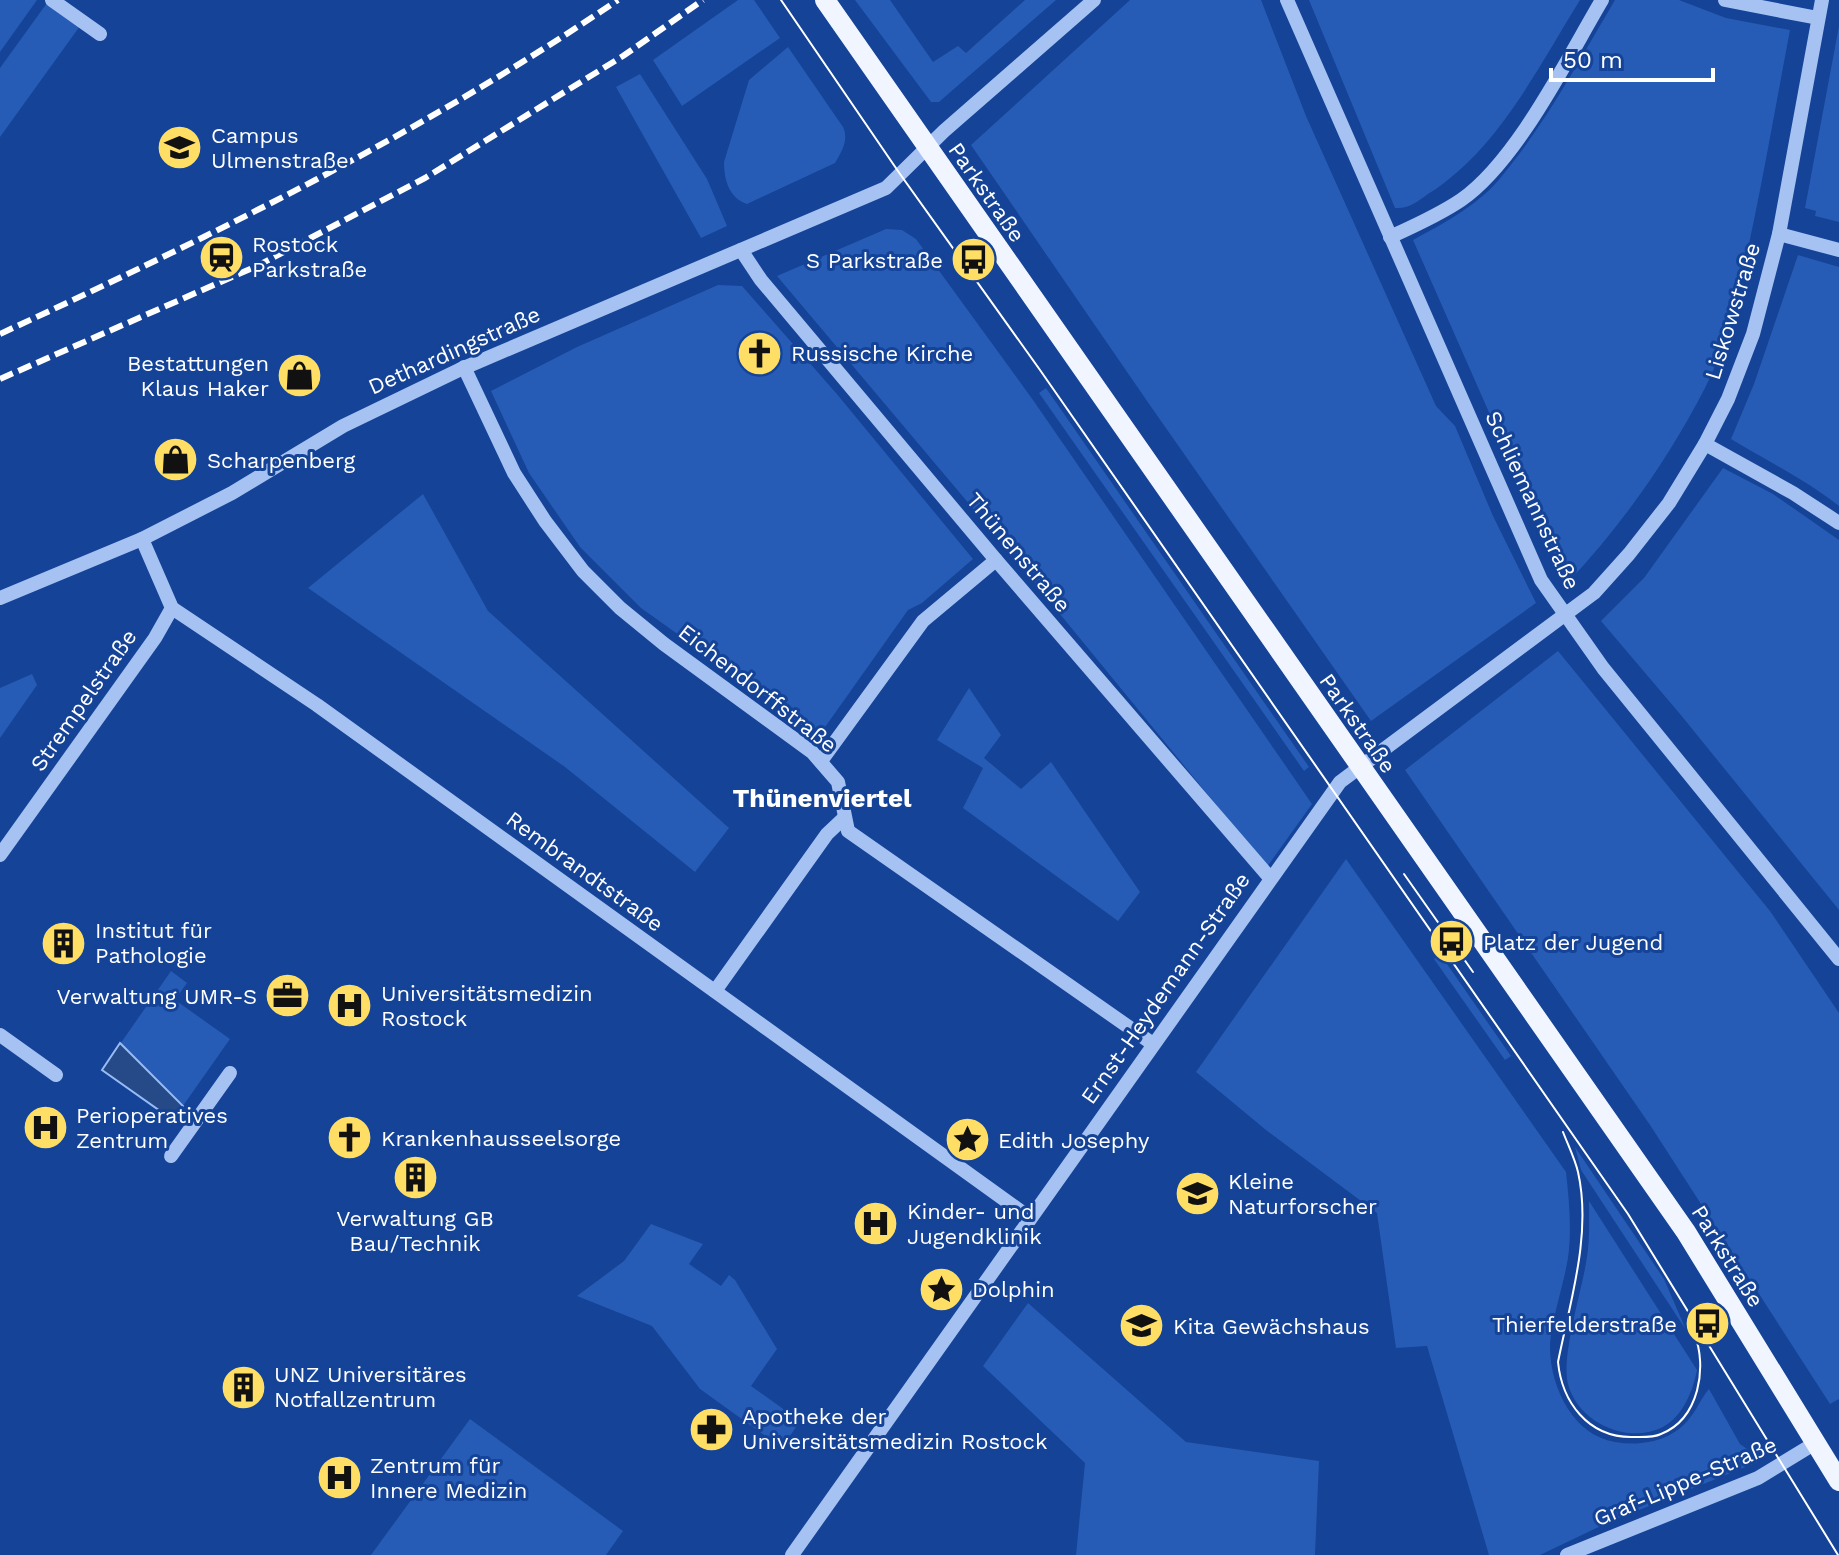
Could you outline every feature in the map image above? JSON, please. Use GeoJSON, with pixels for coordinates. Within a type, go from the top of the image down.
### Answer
{"type":"FeatureCollection","features":[{"type":"Feature","properties":{"kind":"main road","name":"Parkstraße"},"geometry":{"type":"LineString","coordinates":[[825,0],[1686,1232],[1839,1481]]}},
{"type":"Feature","properties":{"kind":"street"},"geometry":{"type":"LineString","coordinates":[[52,0],[100,34]]}},
{"type":"Feature","properties":{"kind":"street","name":"Dethardingstraße"},"geometry":{"type":"LineString","coordinates":[[0,598],[142,539],[232,493],[343,426],[464,367],[886,188],[1094,0]]}},
{"type":"Feature","properties":{"kind":"street","name":"Schliemannstraße"},"geometry":{"type":"LineString","coordinates":[[1287,0],[1541,580],[1603,668],[1839,959]]}},
{"type":"Feature","properties":{"kind":"street"},"geometry":{"type":"LineString","coordinates":[[1390,237],[1463,199],[1494,171],[1526,127],[1602,0]]}},
{"type":"Feature","properties":{"kind":"street"},"geometry":{"type":"LineString","coordinates":[[1725,0],[1818,18]]}},
{"type":"Feature","properties":{"kind":"street","name":"Liskowstraße"},"geometry":{"type":"LineString","coordinates":[[1361,767],[1594,593],[1669,503],[1705,444],[1728,399],[1753,334],[1779,234],[1822,0]]}},
{"type":"Feature","properties":{"kind":"street"},"geometry":{"type":"LineString","coordinates":[[1779,234],[1839,250]]}},
{"type":"Feature","properties":{"kind":"street","name":"Thünenstraße"},"geometry":{"type":"LineString","coordinates":[[741,250],[761,280],[996,560],[1270,878]]}},
{"type":"Feature","properties":{"kind":"street","name":"Eichendorffstraße"},"geometry":{"type":"LineString","coordinates":[[464,367],[514,473],[583,571],[620,608],[664,644],[812,752],[838,782],[844,818]]}},
{"type":"Feature","properties":{"kind":"street"},"geometry":{"type":"LineString","coordinates":[[1705,444],[1793,493],[1839,523]]}},
{"type":"Feature","properties":{"kind":"street"},"geometry":{"type":"LineString","coordinates":[[142,539],[172,608]]}},
{"type":"Feature","properties":{"kind":"street"},"geometry":{"type":"LineString","coordinates":[[821,761],[923,621],[996,560]]}},
{"type":"Feature","properties":{"kind":"street","name":"Strempelstraße"},"geometry":{"type":"LineString","coordinates":[[0,855],[145,651],[172,608]]}},
{"type":"Feature","properties":{"kind":"street","name":"Rembrandtstraße"},"geometry":{"type":"LineString","coordinates":[[172,608],[317,705],[1030,1218]]}},
{"type":"Feature","properties":{"kind":"street","name":"Ernst-Heydemann-Straße"},"geometry":{"type":"LineString","coordinates":[[792,1555],[1270,878],[1340,782],[1361,767]]}},
{"type":"Feature","properties":{"kind":"street"},"geometry":{"type":"LineString","coordinates":[[715,991],[827,834],[844,818],[848,831],[1153,1044]]}},
{"type":"Feature","properties":{"kind":"street"},"geometry":{"type":"LineString","coordinates":[[0,1035],[56,1075]]}},
{"type":"Feature","properties":{"kind":"street"},"geometry":{"type":"LineString","coordinates":[[171,1156],[230,1073]]}},
{"type":"Feature","properties":{"kind":"street","name":"Graf-Lippe-Straße"},"geometry":{"type":"LineString","coordinates":[[1567,1555],[1758,1478],[1817,1442]]}},
{"type":"Feature","properties":{"kind":"shaded area"},"geometry":{"type":"Polygon","coordinates":[[[0,0],[37,0],[0,52],[0,0]]]}},
{"type":"Feature","properties":{"kind":"shaded area"},"geometry":{"type":"Polygon","coordinates":[[[738,0],[754,0],[780,38],[682,106],[653,60],[738,0]]]}},
{"type":"Feature","properties":{"kind":"shaded area"},"geometry":{"type":"Polygon","coordinates":[[[855,0],[890,0],[933,62],[958,46],[966,53],[1025,0],[1056,0],[939,102],[931,102],[855,0]]]}},
{"type":"Feature","properties":{"kind":"shaded area"},"geometry":{"type":"Polygon","coordinates":[[[1130,0],[1261,0],[1306,116],[1436,406],[1455,426],[1493,516],[1536,603],[1371,721],[971,145],[1130,0]]]}},
{"type":"Feature","properties":{"kind":"shaded area"},"geometry":{"type":"Polygon","coordinates":[[[1309,0],[1580,0],[1514,106],[1475,155],[1453,176],[1416,202],[1395,208],[1309,0]]]}},
{"type":"Feature","properties":{"kind":"shaded area"},"geometry":{"type":"Polygon","coordinates":[[[1615,0],[1679,0],[1726,18],[1790,30],[1745,263],[1729,327],[1714,368],[1676,440],[1643,490],[1608,537],[1569,581],[1548,546],[1413,240],[1472,205],[1502,176],[1548,113],[1615,0]]]}},
{"type":"Feature","properties":{"kind":"shaded area"},"geometry":{"type":"Polygon","coordinates":[[[47,3],[80,26],[0,137],[0,68],[47,3]]]}},
{"type":"Feature","properties":{"kind":"shaded area"},"geometry":{"type":"Polygon","coordinates":[[[1839,26],[1839,222],[1815,216],[1816,211],[1805,208],[1839,26]]]}},
{"type":"Feature","properties":{"kind":"shaded area"},"geometry":{"type":"Polygon","coordinates":[[[788,47],[843,127],[844,145],[835,163],[747,204],[729,188],[724,162],[749,80],[788,47]]]}},
{"type":"Feature","properties":{"kind":"shaded area"},"geometry":{"type":"Polygon","coordinates":[[[640,74],[707,179],[727,226],[701,238],[616,87],[640,74]]]}},
{"type":"Feature","properties":{"kind":"shaded area"},"geometry":{"type":"Polygon","coordinates":[[[886,229],[902,230],[916,239],[1033,400],[1312,804],[1267,867],[997,537],[777,276],[886,229]]]}},
{"type":"Feature","properties":{"kind":"shaded area"},"geometry":{"type":"Polygon","coordinates":[[[1798,255],[1839,267],[1839,506],[1731,439],[1754,384],[1798,255]]]}},
{"type":"Feature","properties":{"kind":"shaded area"},"geometry":{"type":"Polygon","coordinates":[[[718,285],[742,286],[836,393],[973,559],[922,603],[908,610],[823,730],[801,725],[641,608],[580,547],[529,473],[491,391],[577,347],[718,285]]]}},
{"type":"Feature","properties":{"kind":"shaded area"},"geometry":{"type":"Polygon","coordinates":[[[1046,388],[1309,767],[1304,771],[1039,393],[1046,388]]]}},
{"type":"Feature","properties":{"kind":"shaded area"},"geometry":{"type":"Polygon","coordinates":[[[1723,468],[1773,494],[1839,540],[1839,910],[1601,621],[1644,578],[1723,468]]]}},
{"type":"Feature","properties":{"kind":"shaded area"},"geometry":{"type":"Polygon","coordinates":[[[423,494],[488,611],[729,828],[695,872],[565,767],[308,588],[423,494]]]}},
{"type":"Feature","properties":{"kind":"shaded area"},"geometry":{"type":"Polygon","coordinates":[[[1558,651],[1770,911],[1839,1013],[1839,1399],[1830,1404],[1650,1125],[1405,770],[1558,651]]]}},
{"type":"Feature","properties":{"kind":"shaded area"},"geometry":{"type":"Polygon","coordinates":[[[32,674],[37,685],[0,738],[0,688],[32,674]]]}},
{"type":"Feature","properties":{"kind":"shaded area"},"geometry":{"type":"Polygon","coordinates":[[[969,688],[1001,735],[984,758],[1021,789],[1051,762],[1140,892],[1118,921],[963,808],[983,768],[937,740],[969,688]]]}},
{"type":"Feature","properties":{"kind":"shaded area"},"geometry":{"type":"Polygon","coordinates":[[[1346,859],[1566,1172],[1569,1247],[1550,1349],[1555,1379],[1567,1408],[1587,1430],[1600,1438],[1626,1443],[1648,1442],[1668,1436],[1685,1424],[1709,1389],[1740,1444],[1757,1451],[1758,1462],[1607,1523],[1540,1555],[1489,1555],[1427,1346],[1396,1348],[1377,1213],[1266,1130],[1196,1072],[1346,859]]]}},
{"type":"Feature","properties":{"kind":"shaded area"},"geometry":{"type":"Polygon","coordinates":[[[1440,954],[1511,1056],[1505,1060],[1434,959],[1440,954]]]}},
{"type":"Feature","properties":{"kind":"shaded area"},"geometry":{"type":"Polygon","coordinates":[[[171,971],[187,983],[175,1000],[230,1039],[173,1120],[102,1070],[171,971]]]}},
{"type":"Feature","properties":{"kind":"shaded area"},"geometry":{"type":"Polygon","coordinates":[[[120,1043],[183,1106],[173,1120],[102,1070],[120,1043]]]}},
{"type":"Feature","properties":{"kind":"shaded area"},"geometry":{"type":"Polygon","coordinates":[[[1575,1147],[1664,1279],[1686,1330],[1581,1170],[1575,1147]]]}},
{"type":"Feature","properties":{"kind":"shaded area"},"geometry":{"type":"Polygon","coordinates":[[[1589,1201],[1697,1370],[1690,1394],[1681,1410],[1663,1427],[1649,1432],[1620,1432],[1606,1427],[1582,1410],[1568,1384],[1569,1342],[1587,1255],[1589,1201]]]}},
{"type":"Feature","properties":{"kind":"shaded area"},"geometry":{"type":"Polygon","coordinates":[[[651,1224],[703,1244],[689,1264],[721,1286],[729,1275],[735,1280],[777,1349],[751,1386],[800,1421],[782,1448],[700,1389],[652,1326],[577,1296],[624,1261],[651,1224]]]}},
{"type":"Feature","properties":{"kind":"shaded area"},"geometry":{"type":"Polygon","coordinates":[[[1028,1303],[1186,1442],[1319,1461],[1315,1555],[1076,1555],[1085,1463],[983,1366],[1028,1303]]]}},
{"type":"Feature","properties":{"kind":"shaded area"},"geometry":{"type":"Polygon","coordinates":[[[470,1419],[623,1531],[606,1555],[371,1555],[470,1419]]]}},
{"type":"Feature","properties":{"kind":"tram line"},"geometry":{"type":"LineString","coordinates":[[781,0],[1628,1214],[1838,1555]]}},
{"type":"Feature","properties":{"kind":"tram line"},"geometry":{"type":"LineString","coordinates":[[1404,874],[1473,972]]}},
{"type":"Feature","properties":{"kind":"tram line"},"geometry":{"type":"LineString","coordinates":[[1563,1132],[1578,1172],[1582,1196],[1578,1268],[1558,1362],[1565,1391],[1572,1403],[1590,1424],[1616,1435],[1654,1436],[1674,1427],[1684,1417],[1697,1391],[1700,1361],[1694,1333]]}},
{"type":"Feature","properties":{"kind":"railway"},"geometry":{"type":"LineString","coordinates":[[0,334],[316,180],[469,94],[618,0]]}},
{"type":"Feature","properties":{"kind":"railway"},"geometry":{"type":"LineString","coordinates":[[0,379],[257,266],[425,178],[623,56],[703,0]]}},
{"type":"Feature","properties":{"kind":"place","name":"Campus Ulmenstraße"},"geometry":{"type":"Point","coordinates":[180,148]}},
{"type":"Feature","properties":{"kind":"place","name":"Rostock Parkstraße"},"geometry":{"type":"Point","coordinates":[221,257]}},
{"type":"Feature","properties":{"kind":"place","name":"S Parkstraße"},"geometry":{"type":"Point","coordinates":[974,260]}},
{"type":"Feature","properties":{"kind":"place","name":"Russische Kirche"},"geometry":{"type":"Point","coordinates":[760,353]}},
{"type":"Feature","properties":{"kind":"place","name":"Bestattungen Klaus Haker"},"geometry":{"type":"Point","coordinates":[300,376]}},
{"type":"Feature","properties":{"kind":"place","name":"Scharpenberg"},"geometry":{"type":"Point","coordinates":[176,460]}},
{"type":"Feature","properties":{"kind":"place","name":"Platz der Jugend"},"geometry":{"type":"Point","coordinates":[1452,942]}},
{"type":"Feature","properties":{"kind":"place","name":"Institut für Pathologie"},"geometry":{"type":"Point","coordinates":[64,943]}},
{"type":"Feature","properties":{"kind":"place","name":"Verwaltung UMR-S"},"geometry":{"type":"Point","coordinates":[288,996]}},
{"type":"Feature","properties":{"kind":"place","name":"Universitätsmedizin Rostock"},"geometry":{"type":"Point","coordinates":[350,1006]}},
{"type":"Feature","properties":{"kind":"place","name":"Perioperatives Zentrum"},"geometry":{"type":"Point","coordinates":[45,1128]}},
{"type":"Feature","properties":{"kind":"place","name":"Krankenhausseelsorge"},"geometry":{"type":"Point","coordinates":[350,1138]}},
{"type":"Feature","properties":{"kind":"place","name":"Edith Josephy"},"geometry":{"type":"Point","coordinates":[967,1140]}},
{"type":"Feature","properties":{"kind":"place","name":"Verwaltung GB Bau/Technik"},"geometry":{"type":"Point","coordinates":[415,1177]}},
{"type":"Feature","properties":{"kind":"place","name":"Kleine Naturforscher"},"geometry":{"type":"Point","coordinates":[1197,1194]}},
{"type":"Feature","properties":{"kind":"place","name":"Kinder- und Jugendklinik"},"geometry":{"type":"Point","coordinates":[876,1224]}},
{"type":"Feature","properties":{"kind":"place","name":"Dolphin"},"geometry":{"type":"Point","coordinates":[941,1289]}},
{"type":"Feature","properties":{"kind":"place","name":"Thierfelderstraße"},"geometry":{"type":"Point","coordinates":[1708,1324]}},
{"type":"Feature","properties":{"kind":"place","name":"Kita Gewächshaus"},"geometry":{"type":"Point","coordinates":[1142,1326]}},
{"type":"Feature","properties":{"kind":"place","name":"UNZ Universitäres Notfallzentrum"},"geometry":{"type":"Point","coordinates":[243,1387]}},
{"type":"Feature","properties":{"kind":"place","name":"Apotheke der Universitätsmedizin Rostock"},"geometry":{"type":"Point","coordinates":[711,1429]}},
{"type":"Feature","properties":{"kind":"place","name":"Zentrum für Innere Medizin"},"geometry":{"type":"Point","coordinates":[339,1478]}},
{"type":"Feature","properties":{"kind":"district","name":"Thünenviertel"},"geometry":{"type":"Point","coordinates":[822,798]}}]}
